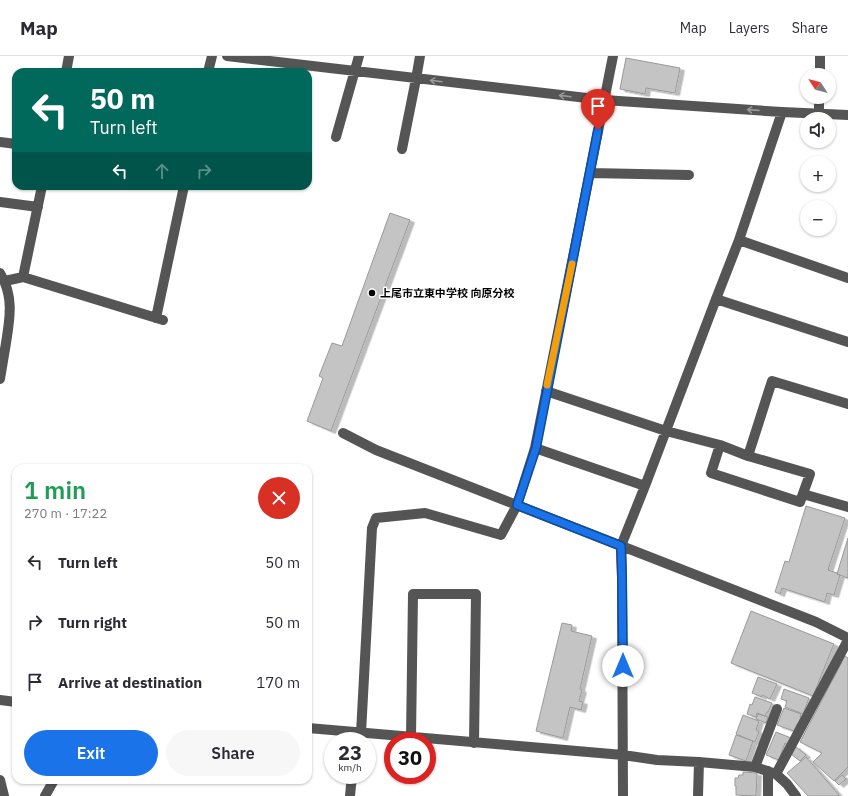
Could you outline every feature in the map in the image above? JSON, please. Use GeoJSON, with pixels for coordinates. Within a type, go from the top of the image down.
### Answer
{"type":"FeatureCollection","features":[{"type":"Feature","properties":{"kind":"street"},"geometry":{"type":"LineString","coordinates":[[67,68],[69,56]]}},
{"type":"Feature","properties":{"kind":"street"},"geometry":{"type":"LineString","coordinates":[[209,68],[212,56]]}},
{"type":"Feature","properties":{"kind":"street"},"geometry":{"type":"LineString","coordinates":[[227,56],[604,100],[800,113]]}},
{"type":"Feature","properties":{"kind":"street"},"geometry":{"type":"LineString","coordinates":[[336,137],[359,56]]}},
{"type":"Feature","properties":{"kind":"street"},"geometry":{"type":"LineString","coordinates":[[402,149],[420,56]]}},
{"type":"Feature","properties":{"kind":"street"},"geometry":{"type":"LineString","coordinates":[[354,732],[372,528],[376,518],[425,513],[501,535],[517,505],[536,448],[613,56]]}},
{"type":"Feature","properties":{"kind":"street"},"geometry":{"type":"LineString","coordinates":[[820,56],[820,68]]}},
{"type":"Feature","properties":{"kind":"street"},"geometry":{"type":"LineString","coordinates":[[623,796],[621,546],[739,240],[782,112]]}},
{"type":"Feature","properties":{"kind":"street"},"geometry":{"type":"LineString","coordinates":[[836,115],[848,115]]}},
{"type":"Feature","properties":{"kind":"street"},"geometry":{"type":"LineString","coordinates":[[0,142],[12,144]]}},
{"type":"Feature","properties":{"kind":"street"},"geometry":{"type":"LineString","coordinates":[[590,174],[689,175]]}},
{"type":"Feature","properties":{"kind":"street"},"geometry":{"type":"LineString","coordinates":[[23,277],[41,190]]}},
{"type":"Feature","properties":{"kind":"street"},"geometry":{"type":"LineString","coordinates":[[0,379],[10,318],[9,292],[2,277],[23,277],[160,319],[183,190]]}},
{"type":"Feature","properties":{"kind":"street"},"geometry":{"type":"LineString","coordinates":[[0,202],[38,207]]}},
{"type":"Feature","properties":{"kind":"street"},"geometry":{"type":"LineString","coordinates":[[739,240],[848,278]]}},
{"type":"Feature","properties":{"kind":"street"},"geometry":{"type":"LineString","coordinates":[[716,300],[848,342]]}},
{"type":"Feature","properties":{"kind":"street"},"geometry":{"type":"LineString","coordinates":[[748,456],[772,381],[848,404]]}},
{"type":"Feature","properties":{"kind":"street"},"geometry":{"type":"LineString","coordinates":[[546,391],[666,431],[720,445],[748,456],[810,474],[800,502],[711,473],[720,445]]}},
{"type":"Feature","properties":{"kind":"street"},"geometry":{"type":"LineString","coordinates":[[343,433],[376,450],[816,622],[848,639],[772,773],[768,796]]}},
{"type":"Feature","properties":{"kind":"street"},"geometry":{"type":"LineString","coordinates":[[536,448],[645,486]]}},
{"type":"Feature","properties":{"kind":"street"},"geometry":{"type":"LineString","coordinates":[[803,494],[848,507]]}},
{"type":"Feature","properties":{"kind":"street"},"geometry":{"type":"LineString","coordinates":[[411,732],[413,594],[476,594],[474,742]]}},
{"type":"Feature","properties":{"kind":"street"},"geometry":{"type":"LineString","coordinates":[[0,700],[12,702]]}},
{"type":"Feature","properties":{"kind":"street"},"geometry":{"type":"LineString","coordinates":[[755,767],[777,709]]}},
{"type":"Feature","properties":{"kind":"street"},"geometry":{"type":"LineString","coordinates":[[312,729],[334,732]]}},
{"type":"Feature","properties":{"kind":"street"},"geometry":{"type":"LineString","coordinates":[[436,739],[623,755],[657,760],[755,767],[772,773],[787,784],[796,796]]}},
{"type":"Feature","properties":{"kind":"street"},"geometry":{"type":"LineString","coordinates":[[698,796],[699,762]]}},
{"type":"Feature","properties":{"kind":"street"},"geometry":{"type":"LineString","coordinates":[[0,780],[4,796]]}},
{"type":"Feature","properties":{"kind":"street"},"geometry":{"type":"LineString","coordinates":[[45,796],[52,784]]}},
{"type":"Feature","properties":{"kind":"street"},"geometry":{"type":"LineString","coordinates":[[350,796],[351,784]]}},
{"type":"Feature","properties":{"kind":"building"},"geometry":{"type":"Polygon","coordinates":[[[626,58],[680,68],[675,93],[646,88],[645,94],[620,89],[626,58]]]}},
{"type":"Feature","properties":{"kind":"building"},"geometry":{"type":"Polygon","coordinates":[[[390,213],[410,220],[331,431],[307,421],[323,378],[319,376],[332,343],[342,346],[390,213]]]}},
{"type":"Feature","properties":{"kind":"building"},"geometry":{"type":"Polygon","coordinates":[[[806,506],[845,518],[828,570],[840,575],[834,595],[827,593],[825,602],[782,588],[780,594],[775,592],[785,561],[789,562],[806,506]]]}},
{"type":"Feature","properties":{"kind":"building"},"geometry":{"type":"Polygon","coordinates":[[[848,538],[848,578],[837,574],[848,538]]]}},
{"type":"Feature","properties":{"kind":"building"},"geometry":{"type":"Polygon","coordinates":[[[751,611],[834,644],[813,696],[731,663],[751,611]]]}},
{"type":"Feature","properties":{"kind":"building"},"geometry":{"type":"Polygon","coordinates":[[[562,623],[572,625],[571,631],[592,636],[580,689],[582,690],[579,701],[583,702],[581,710],[570,707],[563,738],[536,731],[562,623]]]}},
{"type":"Feature","properties":{"kind":"building"},"geometry":{"type":"Polygon","coordinates":[[[845,656],[848,658],[848,767],[834,781],[813,762],[822,753],[800,742],[845,656]]]}},
{"type":"Feature","properties":{"kind":"building"},"geometry":{"type":"Polygon","coordinates":[[[758,677],[777,684],[770,699],[762,695],[762,697],[752,693],[758,677]]]}},
{"type":"Feature","properties":{"kind":"building"},"geometry":{"type":"Polygon","coordinates":[[[784,689],[809,698],[803,714],[785,707],[787,701],[781,699],[784,689]]]}},
{"type":"Feature","properties":{"kind":"building"},"geometry":{"type":"Polygon","coordinates":[[[755,697],[772,703],[765,716],[757,713],[756,717],[747,714],[750,704],[752,705],[755,697]]]}},
{"type":"Feature","properties":{"kind":"building"},"geometry":{"type":"Polygon","coordinates":[[[784,708],[801,714],[794,731],[777,725],[784,708]]]}},
{"type":"Feature","properties":{"kind":"building"},"geometry":{"type":"Polygon","coordinates":[[[758,714],[768,717],[766,723],[756,719],[758,714]]]}},
{"type":"Feature","properties":{"kind":"building"},"geometry":{"type":"Polygon","coordinates":[[[743,715],[759,721],[756,730],[759,732],[755,742],[736,734],[743,715]]]}},
{"type":"Feature","properties":{"kind":"building"},"geometry":{"type":"Polygon","coordinates":[[[776,732],[791,738],[788,745],[785,743],[779,760],[766,755],[776,732]]]}},
{"type":"Feature","properties":{"kind":"building"},"geometry":{"type":"Polygon","coordinates":[[[736,735],[753,741],[746,761],[729,755],[736,735]]]}},
{"type":"Feature","properties":{"kind":"building"},"geometry":{"type":"Polygon","coordinates":[[[795,746],[806,755],[800,761],[791,754],[795,746]]]}},
{"type":"Feature","properties":{"kind":"building"},"geometry":{"type":"Polygon","coordinates":[[[806,757],[839,795],[838,796],[808,796],[787,773],[806,757]]]}},
{"type":"Feature","properties":{"kind":"building"},"geometry":{"type":"Polygon","coordinates":[[[743,772],[757,773],[756,796],[736,795],[735,778],[738,778],[739,775],[743,775],[743,772]]]}},
{"type":"Feature","properties":{"kind":"building"},"geometry":{"type":"Polygon","coordinates":[[[842,775],[846,779],[839,785],[835,781],[842,775]]]}},
{"type":"Feature","properties":{"kind":"slow traffic"},"geometry":{"type":"LineString","coordinates":[[547,385],[572,264]]}},
{"type":"Feature","properties":{"kind":"place","name":"上尾市立東中学校 向原分校"},"geometry":{"type":"Point","coordinates":[372,293]}},
{"type":"Feature","properties":{"kind":"route"},"geometry":{"type":"LineString","coordinates":[[598,130],[536,448],[517,505],[621,546],[623,666]]}}]}
